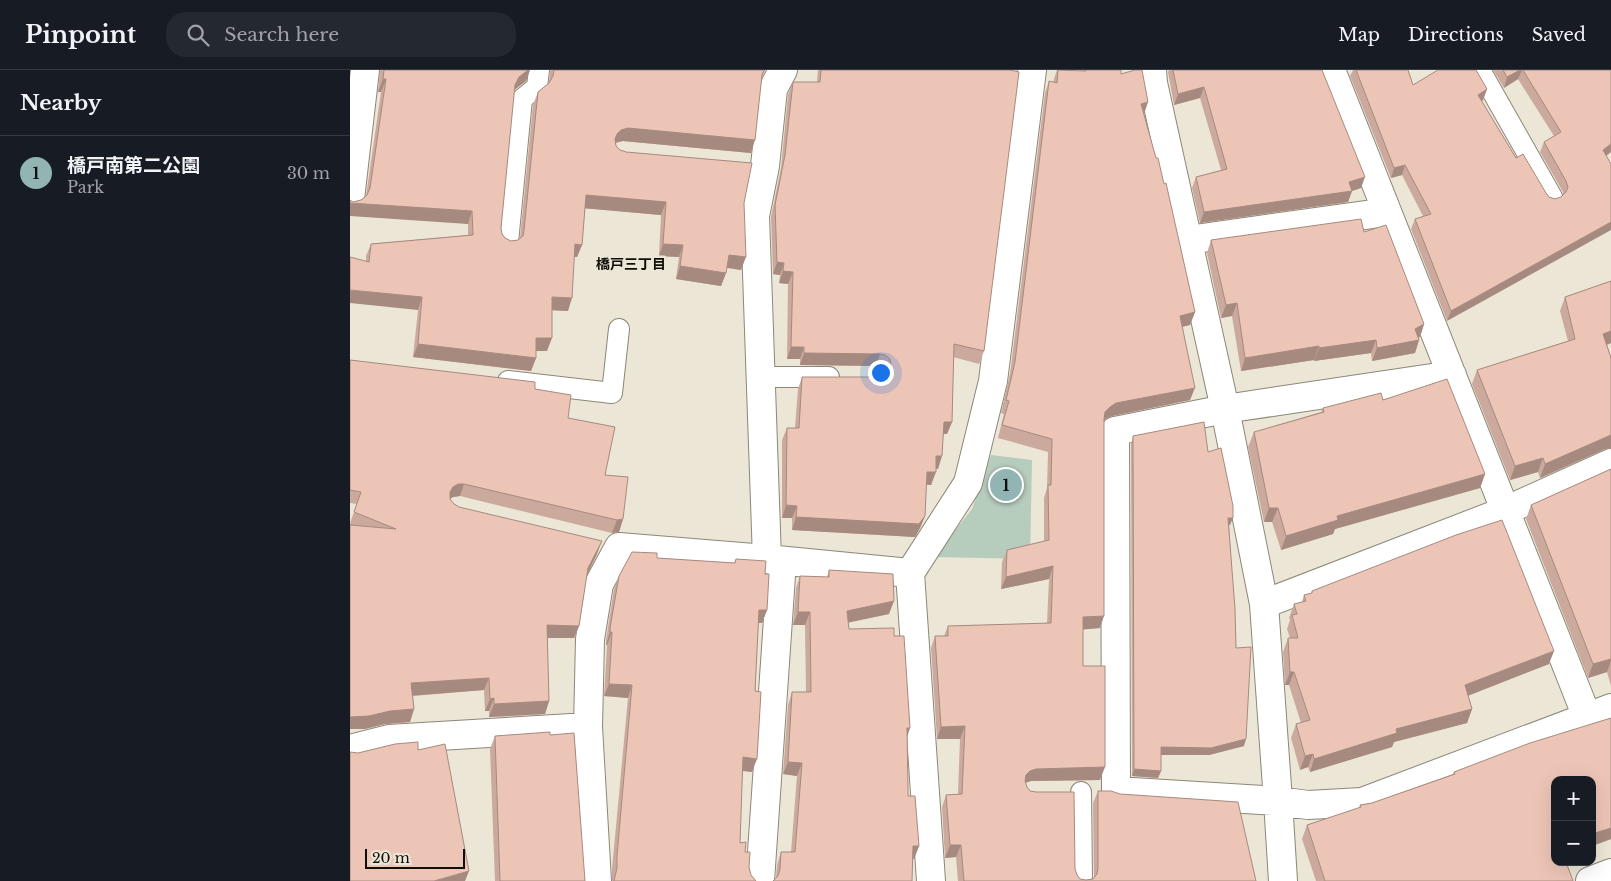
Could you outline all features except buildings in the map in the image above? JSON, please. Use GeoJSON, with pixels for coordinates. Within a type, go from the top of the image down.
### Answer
{"type":"FeatureCollection","features":[{"type":"Feature","properties":{"kind":"street"},"geometry":{"type":"LineString","coordinates":[[350,199],[366,70]]}},
{"type":"Feature","properties":{"kind":"street"},"geometry":{"type":"LineString","coordinates":[[760,881],[775,560],[761,376],[755,216],[756,165],[773,89],[783,70]]}},
{"type":"Feature","properties":{"kind":"street"},"geometry":{"type":"LineString","coordinates":[[931,881],[910,573],[968,483],[993,381],[1032,70]]}},
{"type":"Feature","properties":{"kind":"street"},"geometry":{"type":"LineString","coordinates":[[1152,70],[1153,83],[1225,409],[1264,604],[1283,881]]}},
{"type":"Feature","properties":{"kind":"street"},"geometry":{"type":"LineString","coordinates":[[1331,70],[1452,375],[1505,511],[1599,713],[1362,802],[1308,805],[1278,801],[1116,790],[1115,431],[1225,409],[1452,375]]}},
{"type":"Feature","properties":{"kind":"street"},"geometry":{"type":"LineString","coordinates":[[1188,240],[1387,212]]}},
{"type":"Feature","properties":{"kind":"street"},"geometry":{"type":"LineString","coordinates":[[1264,604],[1505,511],[1611,463]]}},
{"type":"Feature","properties":{"kind":"street"},"geometry":{"type":"LineString","coordinates":[[598,881],[588,727],[590,639],[599,584],[610,545],[910,573]]}},
{"type":"Feature","properties":{"kind":"street"},"geometry":{"type":"LineString","coordinates":[[350,749],[389,739],[588,727]]}},
{"type":"Feature","properties":{"kind":"street"},"geometry":{"type":"LineString","coordinates":[[1590,881],[1611,873]]}},
{"type":"Feature","properties":{"kind":"lane"},"geometry":{"type":"LineString","coordinates":[[508,242],[522,99],[537,88],[539,70]]}},
{"type":"Feature","properties":{"kind":"lane"},"geometry":{"type":"LineString","coordinates":[[1480,70],[1552,196]]}},
{"type":"Feature","properties":{"kind":"lane"},"geometry":{"type":"LineString","coordinates":[[486,378],[612,394],[619,328]]}},
{"type":"Feature","properties":{"kind":"lane"},"geometry":{"type":"LineString","coordinates":[[761,376],[846,378]]}},
{"type":"Feature","properties":{"kind":"lane"},"geometry":{"type":"LineString","coordinates":[[1082,881],[1071,792],[1116,790]]}},
{"type":"Feature","properties":{"kind":"green space"},"geometry":{"type":"Polygon","coordinates":[[[991,455],[1032,460],[1030,559],[934,557],[972,509],[991,455]]]}},
{"type":"Feature","properties":{"kind":"place","name":"橋戸南第二公園"},"geometry":{"type":"Point","coordinates":[1006,485]}},
{"type":"Feature","properties":{"kind":"district","name":"橋戸三丁目"},"geometry":{"type":"Point","coordinates":[631,264]}}]}
